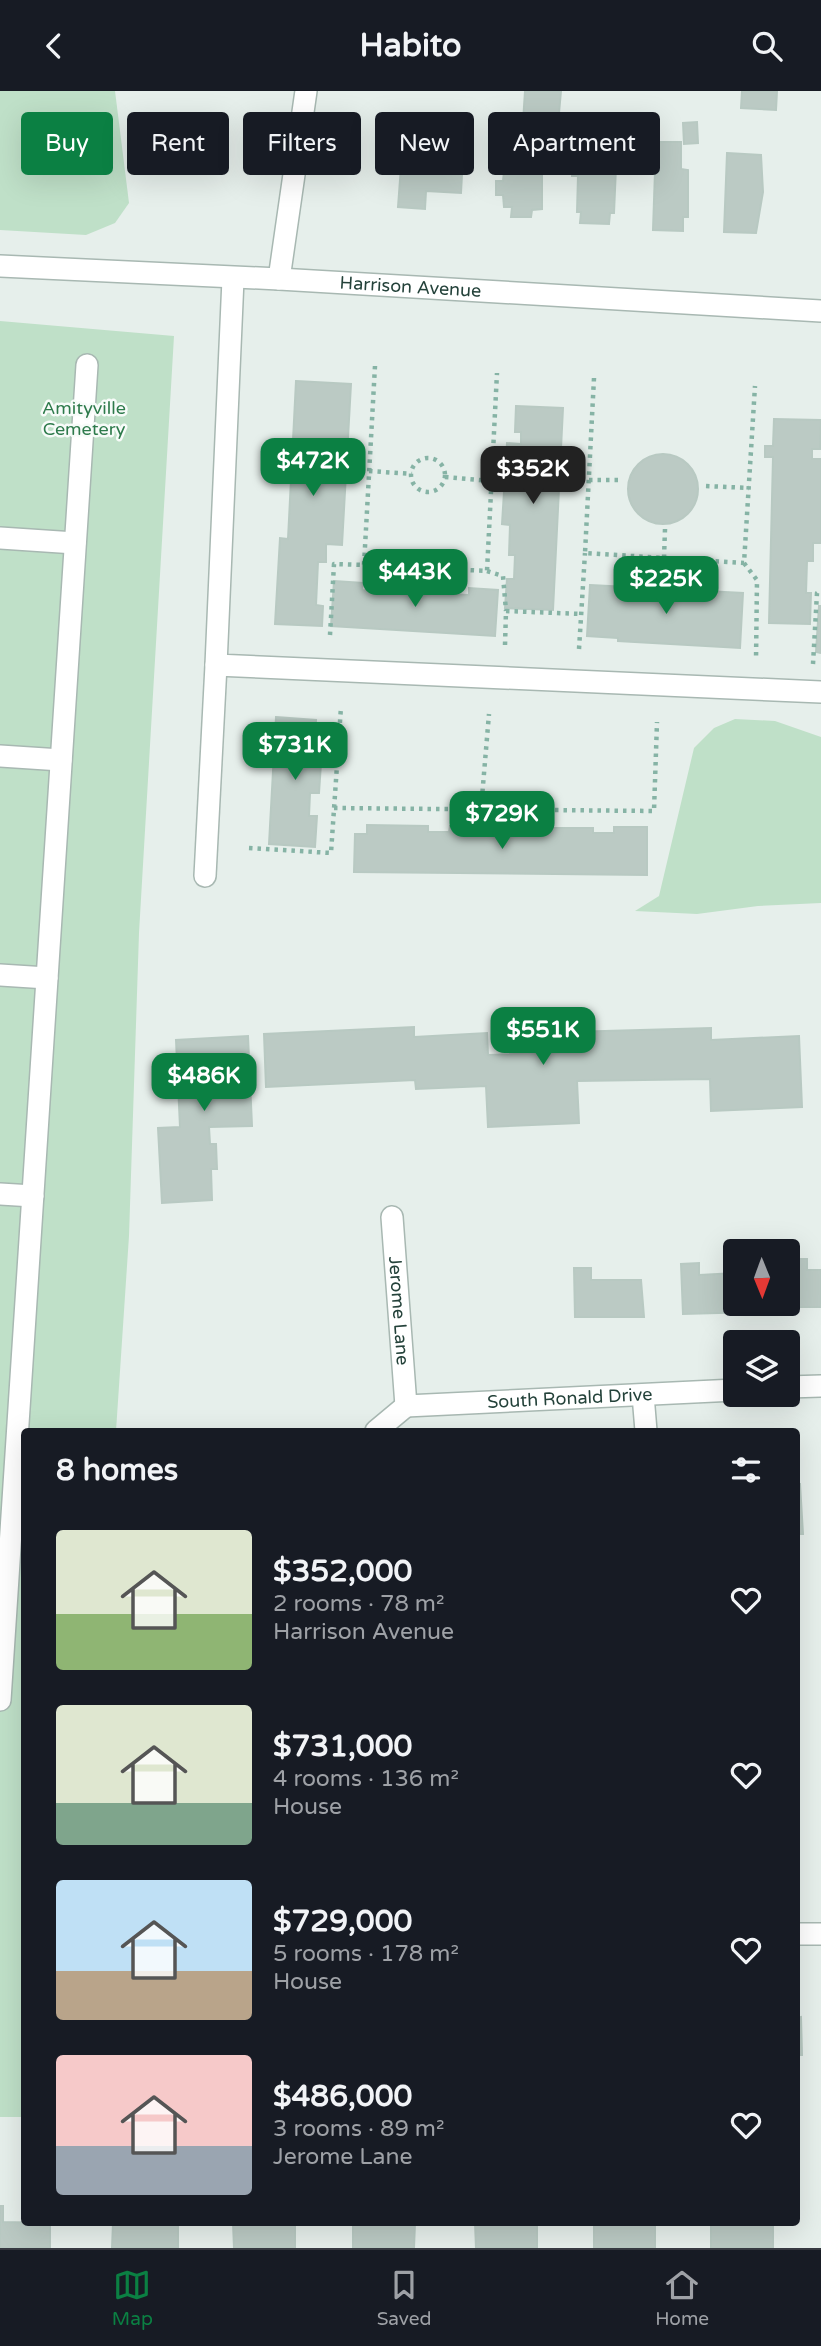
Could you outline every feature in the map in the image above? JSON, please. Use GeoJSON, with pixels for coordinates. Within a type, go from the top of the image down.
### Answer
{"type":"FeatureCollection","features":[{"type":"Feature","properties":{"kind":"street"},"geometry":{"type":"LineString","coordinates":[[279,279],[292,204],[306,91]]}},
{"type":"Feature","properties":{"kind":"street","name":"Harrison Avenue"},"geometry":{"type":"LineString","coordinates":[[0,266],[233,279],[279,279],[821,311]]}},
{"type":"Feature","properties":{"kind":"street"},"geometry":{"type":"LineString","coordinates":[[205,876],[233,279]]}},
{"type":"Feature","properties":{"kind":"street"},"geometry":{"type":"LineString","coordinates":[[0,1700],[9,1413],[33,1196],[87,365]]}},
{"type":"Feature","properties":{"kind":"street"},"geometry":{"type":"LineString","coordinates":[[0,538],[75,543]]}},
{"type":"Feature","properties":{"kind":"street"},"geometry":{"type":"LineString","coordinates":[[216,666],[821,692]]}},
{"type":"Feature","properties":{"kind":"street"},"geometry":{"type":"LineString","coordinates":[[0,756],[61,760]]}},
{"type":"Feature","properties":{"kind":"street"},"geometry":{"type":"LineString","coordinates":[[0,975],[47,978]]}},
{"type":"Feature","properties":{"kind":"street"},"geometry":{"type":"LineString","coordinates":[[0,1194],[33,1196]]}},
{"type":"Feature","properties":{"kind":"street","name":"Jerome Lane"},"geometry":{"type":"LineString","coordinates":[[391,1217],[406,1405]]}},
{"type":"Feature","properties":{"kind":"street"},"geometry":{"type":"LineString","coordinates":[[800,1387],[821,1386]]}},
{"type":"Feature","properties":{"kind":"street","name":"South Ronald Drive"},"geometry":{"type":"LineString","coordinates":[[406,1405],[723,1391]]}},
{"type":"Feature","properties":{"kind":"street"},"geometry":{"type":"LineString","coordinates":[[643,1395],[646,1428]]}},
{"type":"Feature","properties":{"kind":"street"},"geometry":{"type":"LineString","coordinates":[[379,1428],[406,1405]]}},
{"type":"Feature","properties":{"kind":"street"},"geometry":{"type":"LineString","coordinates":[[800,1934],[821,1934]]}},
{"type":"Feature","properties":{"kind":"path"},"geometry":{"type":"LineString","coordinates":[[364,565],[375,366]]}},
{"type":"Feature","properties":{"kind":"path"},"geometry":{"type":"LineString","coordinates":[[487,571],[497,373]]}},
{"type":"Feature","properties":{"kind":"path"},"geometry":{"type":"LineString","coordinates":[[579,649],[594,379]]}},
{"type":"Feature","properties":{"kind":"path"},"geometry":{"type":"LineString","coordinates":[[755,386],[744,563],[757,580],[756,660]]}},
{"type":"Feature","properties":{"kind":"path"},"geometry":{"type":"LineString","coordinates":[[430,458],[440,463],[445,477],[439,487],[429,492],[418,488],[412,474],[415,464],[430,458]]}},
{"type":"Feature","properties":{"kind":"path"},"geometry":{"type":"LineString","coordinates":[[369,471],[412,474]]}},
{"type":"Feature","properties":{"kind":"path"},"geometry":{"type":"LineString","coordinates":[[445,477],[492,481]]}},
{"type":"Feature","properties":{"kind":"path"},"geometry":{"type":"LineString","coordinates":[[589,479],[622,480]]}},
{"type":"Feature","properties":{"kind":"path"},"geometry":{"type":"LineString","coordinates":[[706,486],[749,488]]}},
{"type":"Feature","properties":{"kind":"path"},"geometry":{"type":"LineString","coordinates":[[664,558],[665,529]]}},
{"type":"Feature","properties":{"kind":"path"},"geometry":{"type":"LineString","coordinates":[[585,553],[744,563]]}},
{"type":"Feature","properties":{"kind":"path"},"geometry":{"type":"LineString","coordinates":[[330,635],[334,564],[487,571],[503,576],[505,645]]}},
{"type":"Feature","properties":{"kind":"path"},"geometry":{"type":"LineString","coordinates":[[813,664],[817,593],[821,590]]}},
{"type":"Feature","properties":{"kind":"path"},"geometry":{"type":"LineString","coordinates":[[506,611],[582,614]]}},
{"type":"Feature","properties":{"kind":"path"},"geometry":{"type":"LineString","coordinates":[[249,848],[331,853],[341,707]]}},
{"type":"Feature","properties":{"kind":"path"},"geometry":{"type":"LineString","coordinates":[[481,809],[489,714]]}},
{"type":"Feature","properties":{"kind":"path"},"geometry":{"type":"LineString","coordinates":[[334,808],[654,811],[657,722]]}},
{"type":"Feature","properties":{"kind":"green space"},"geometry":{"type":"Polygon","coordinates":[[[0,91],[115,91],[129,203],[115,223],[86,235],[0,230],[0,91]]]}},
{"type":"Feature","properties":{"kind":"green space","name":"Amityville Cemetery"},"geometry":{"type":"Polygon","coordinates":[[[0,321],[174,336],[139,933],[129,1236],[116,1428],[21,1428],[21,2117],[0,2117],[0,321]]]}},
{"type":"Feature","properties":{"kind":"green space"},"geometry":{"type":"Polygon","coordinates":[[[735,719],[775,721],[821,737],[821,903],[758,906],[697,914],[635,911],[659,896],[694,748],[714,728],[735,719]]]}},
{"type":"Feature","properties":{"kind":"building"},"geometry":{"type":"Polygon","coordinates":[[[525,91],[561,91],[559,112],[524,112],[525,91]]]}},
{"type":"Feature","properties":{"kind":"building"},"geometry":{"type":"Polygon","coordinates":[[[742,91],[777,91],[776,110],[741,108],[742,91]]]}},
{"type":"Feature","properties":{"kind":"building"},"geometry":{"type":"Polygon","coordinates":[[[697,122],[698,143],[684,144],[683,123],[697,122]]]}},
{"type":"Feature","properties":{"kind":"building"},"geometry":{"type":"Polygon","coordinates":[[[660,142],[681,142],[681,169],[688,170],[688,217],[683,217],[683,231],[653,230],[655,175],[660,175],[660,142]]]}},
{"type":"Feature","properties":{"kind":"building"},"geometry":{"type":"Polygon","coordinates":[[[727,153],[761,155],[763,192],[756,233],[724,232],[727,153]]]}},
{"type":"Feature","properties":{"kind":"building"},"geometry":{"type":"Polygon","coordinates":[[[400,175],[462,175],[461,193],[426,191],[425,209],[398,207],[400,175]]]}},
{"type":"Feature","properties":{"kind":"building"},"geometry":{"type":"Polygon","coordinates":[[[504,175],[542,175],[542,209],[532,210],[531,217],[511,217],[512,207],[504,207],[503,195],[496,195],[496,181],[503,181],[504,175]]]}},
{"type":"Feature","properties":{"kind":"building"},"geometry":{"type":"Polygon","coordinates":[[[616,175],[614,213],[610,213],[609,224],[580,223],[581,212],[577,212],[578,176],[572,176],[616,175]]]}},
{"type":"Feature","properties":{"kind":"building"},"geometry":{"type":"Polygon","coordinates":[[[296,381],[351,384],[342,545],[326,544],[326,562],[318,562],[316,605],[323,606],[322,626],[275,624],[280,538],[288,539],[296,381]]]}},
{"type":"Feature","properties":{"kind":"building"},"geometry":{"type":"Polygon","coordinates":[[[516,406],[563,408],[553,610],[505,608],[507,579],[514,579],[515,555],[509,555],[510,525],[502,524],[507,443],[521,444],[521,432],[515,432],[516,406]]]}},
{"type":"Feature","properties":{"kind":"building"},"geometry":{"type":"Polygon","coordinates":[[[774,419],[821,420],[820,449],[812,449],[812,459],[821,459],[821,543],[813,543],[813,561],[807,561],[806,593],[811,593],[810,624],[769,623],[773,457],[765,457],[765,446],[773,446],[774,419]]]}},
{"type":"Feature","properties":{"kind":"building"},"geometry":{"type":"Polygon","coordinates":[[[663,454],[682,460],[692,470],[698,489],[692,508],[682,518],[663,524],[644,518],[634,508],[628,489],[634,470],[644,460],[663,454]]]}},
{"type":"Feature","properties":{"kind":"building"},"geometry":{"type":"Polygon","coordinates":[[[334,581],[363,583],[362,590],[385,591],[385,583],[447,587],[446,594],[469,595],[469,588],[498,590],[495,636],[331,626],[334,581]]]}},
{"type":"Feature","properties":{"kind":"building"},"geometry":{"type":"Polygon","coordinates":[[[590,585],[743,593],[740,648],[618,641],[618,638],[587,636],[590,585]]]}},
{"type":"Feature","properties":{"kind":"building"},"geometry":{"type":"Polygon","coordinates":[[[821,606],[821,653],[816,652],[821,606]]]}},
{"type":"Feature","properties":{"kind":"building"},"geometry":{"type":"Polygon","coordinates":[[[276,717],[316,720],[315,733],[323,733],[319,793],[310,793],[309,816],[317,816],[315,847],[269,844],[276,717]]]}},
{"type":"Feature","properties":{"kind":"building"},"geometry":{"type":"Polygon","coordinates":[[[367,825],[428,826],[428,832],[449,832],[450,826],[511,827],[511,833],[532,834],[532,828],[593,828],[593,833],[614,833],[614,827],[647,827],[647,875],[354,872],[355,834],[367,834],[367,825]]]}},
{"type":"Feature","properties":{"kind":"building"},"geometry":{"type":"Polygon","coordinates":[[[414,1027],[414,1037],[487,1033],[488,1055],[571,1052],[570,1032],[711,1028],[711,1040],[799,1036],[802,1107],[711,1111],[710,1079],[577,1081],[579,1123],[488,1127],[486,1086],[416,1089],[415,1080],[266,1087],[264,1034],[414,1027]]]}},
{"type":"Feature","properties":{"kind":"building"},"geometry":{"type":"Polygon","coordinates":[[[248,1036],[252,1126],[209,1127],[210,1144],[216,1144],[217,1169],[211,1169],[212,1200],[162,1203],[158,1128],[180,1127],[176,1040],[248,1036]]]}},
{"type":"Feature","properties":{"kind":"building"},"geometry":{"type":"Polygon","coordinates":[[[800,1259],[807,1259],[807,1270],[821,1270],[821,1307],[800,1307],[800,1259]]]}},
{"type":"Feature","properties":{"kind":"building"},"geometry":{"type":"Polygon","coordinates":[[[699,1263],[699,1275],[723,1274],[723,1313],[683,1314],[681,1264],[699,1263]]]}},
{"type":"Feature","properties":{"kind":"building"},"geometry":{"type":"Polygon","coordinates":[[[574,1268],[591,1268],[591,1280],[641,1280],[644,1317],[575,1317],[574,1268]]]}},
{"type":"Feature","properties":{"kind":"building"},"geometry":{"type":"Polygon","coordinates":[[[800,1484],[803,1534],[800,1534],[800,1484]]]}},
{"type":"Feature","properties":{"kind":"building"},"geometry":{"type":"Polygon","coordinates":[[[801,2017],[802,2055],[800,2055],[801,2017]]]}},
{"type":"Feature","properties":{"kind":"building"},"geometry":{"type":"Polygon","coordinates":[[[0,2206],[3,2206],[3,2222],[21,2222],[21,2226],[50,2226],[50,2248],[0,2248],[0,2206]]]}},
{"type":"Feature","properties":{"kind":"building"},"geometry":{"type":"Polygon","coordinates":[[[113,2226],[178,2226],[178,2248],[112,2248],[113,2226]]]}},
{"type":"Feature","properties":{"kind":"building"},"geometry":{"type":"Polygon","coordinates":[[[233,2226],[295,2226],[295,2248],[234,2248],[233,2226]]]}},
{"type":"Feature","properties":{"kind":"building"},"geometry":{"type":"Polygon","coordinates":[[[353,2226],[415,2226],[414,2248],[353,2248],[353,2226]]]}},
{"type":"Feature","properties":{"kind":"building"},"geometry":{"type":"Polygon","coordinates":[[[475,2226],[537,2226],[537,2248],[476,2248],[475,2226]]]}},
{"type":"Feature","properties":{"kind":"building"},"geometry":{"type":"Polygon","coordinates":[[[594,2226],[655,2226],[655,2248],[594,2248],[594,2226]]]}},
{"type":"Feature","properties":{"kind":"building"},"geometry":{"type":"Polygon","coordinates":[[[711,2226],[773,2226],[773,2248],[711,2248],[711,2226]]]}}]}
